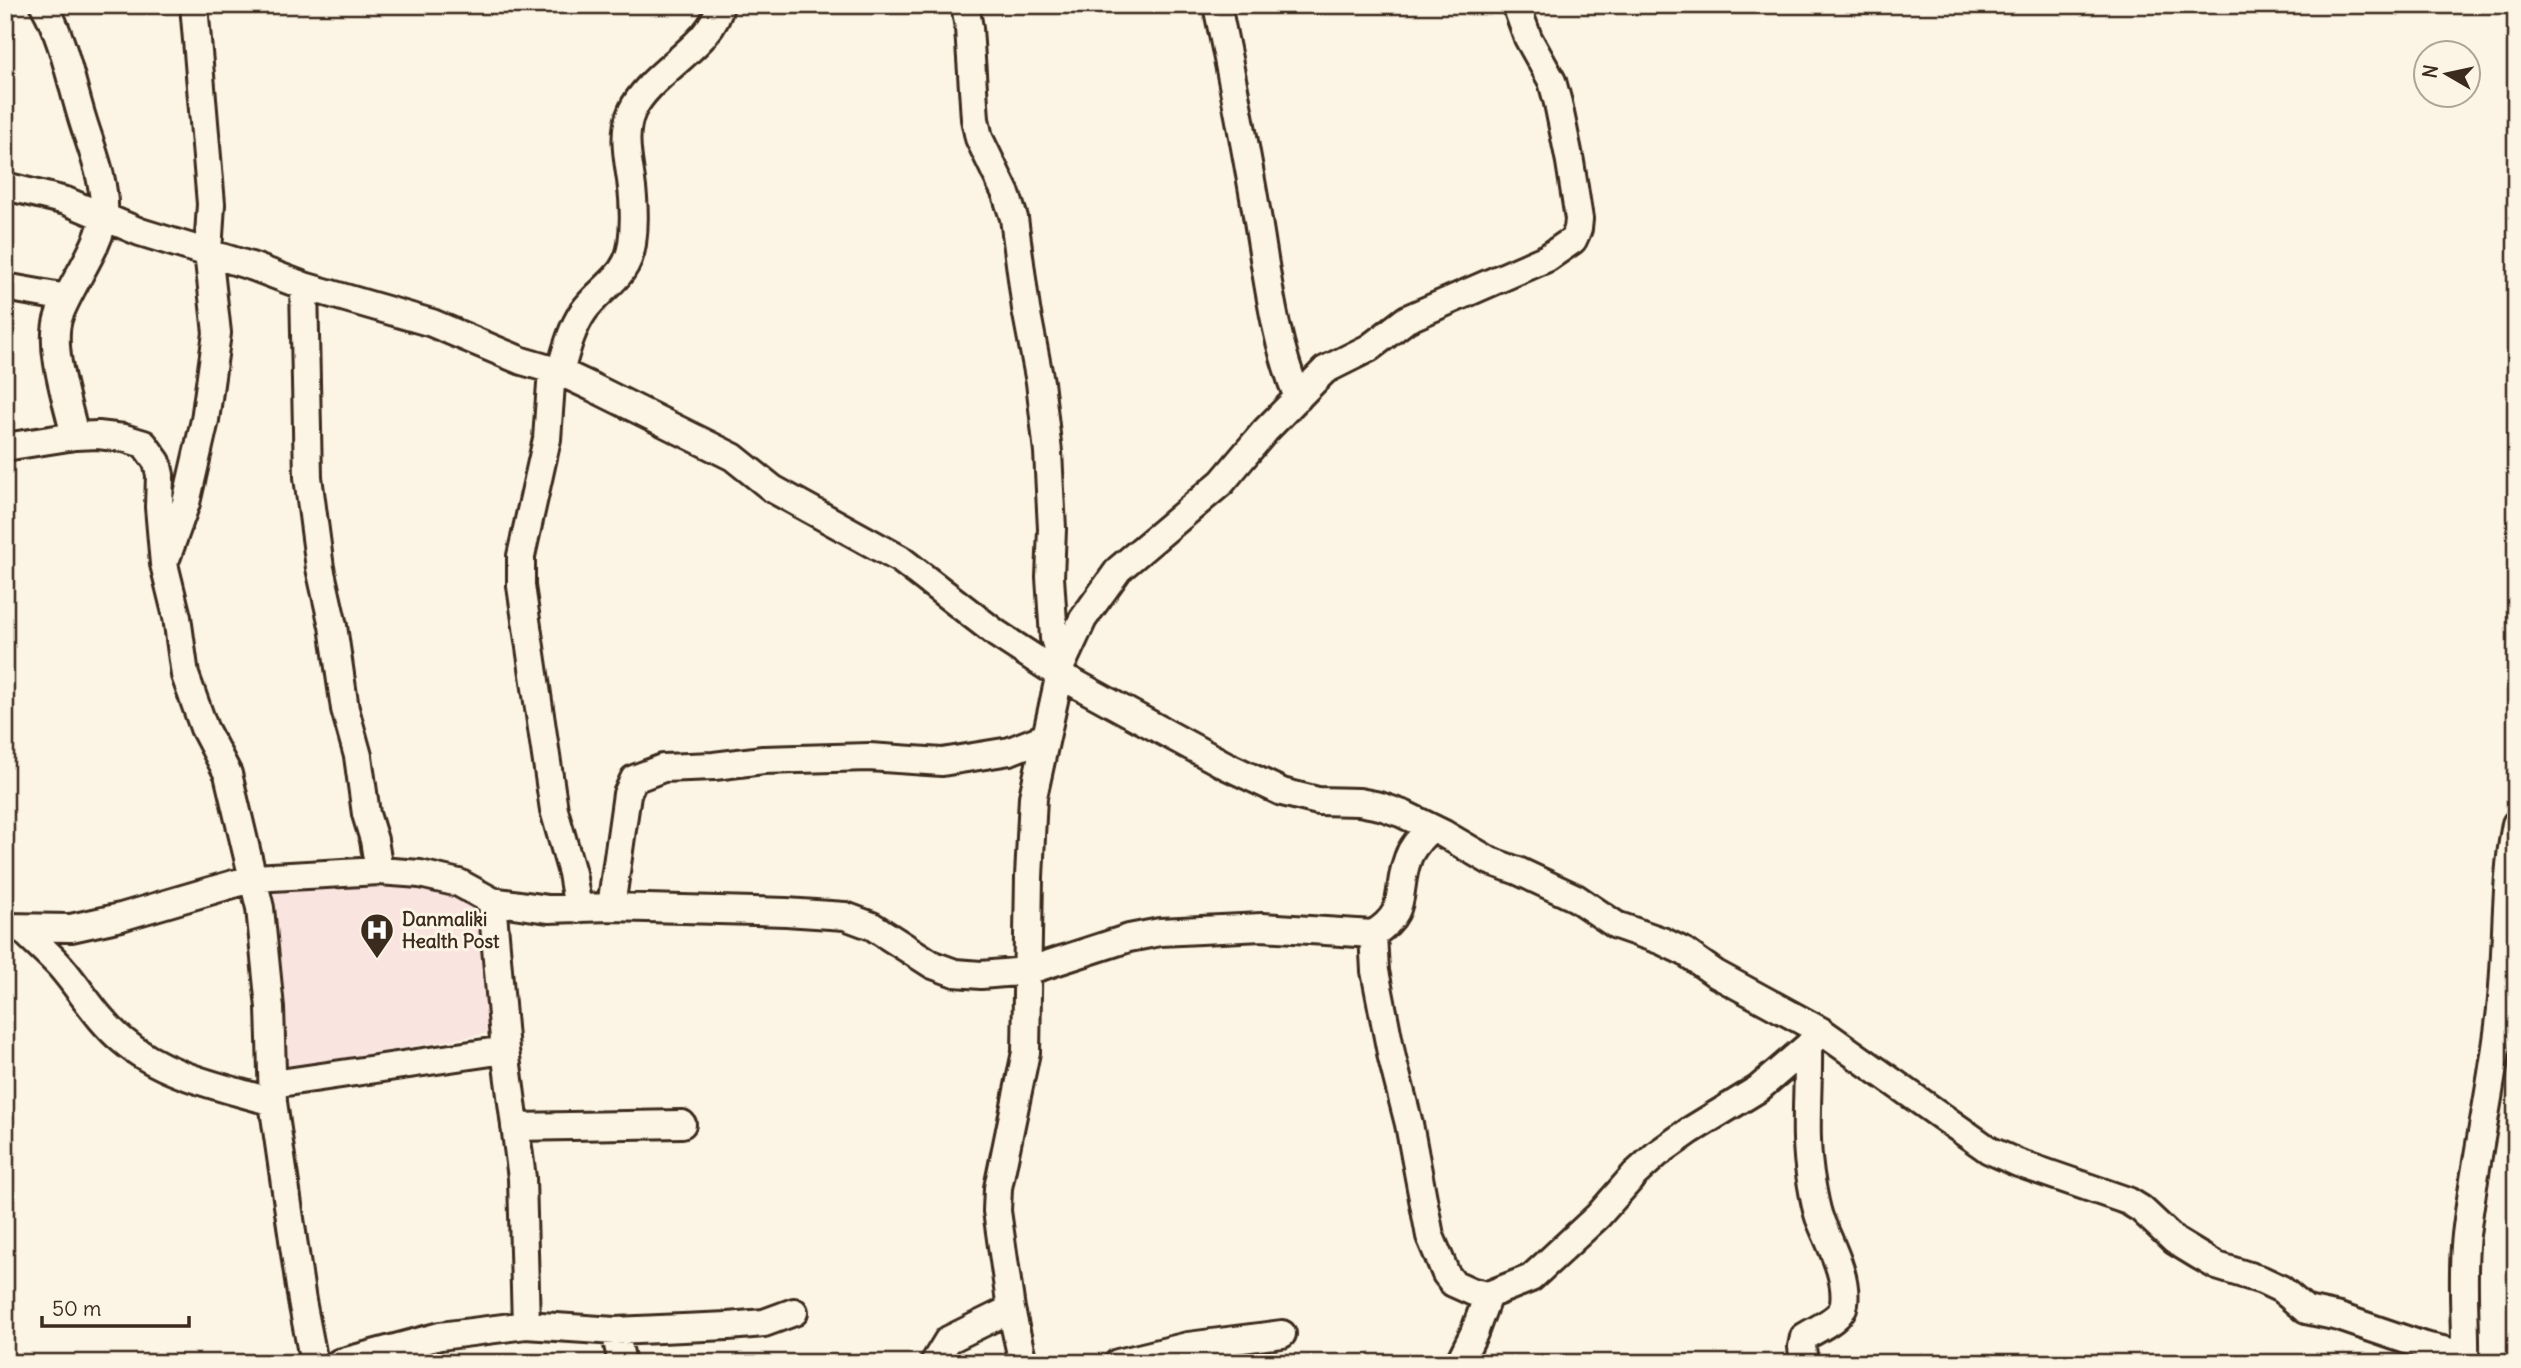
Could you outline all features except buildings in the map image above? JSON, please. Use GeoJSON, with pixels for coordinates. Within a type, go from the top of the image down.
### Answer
{"type":"FeatureCollection","features":[{"type":"Feature","properties":{"kind":"street"},"geometry":{"type":"LineString","coordinates":[[44,5],[52,19],[67,64],[95,159],[103,199],[104,216],[97,240],[58,319],[56,341],[75,436]]}},
{"type":"Feature","properties":{"kind":"street"},"geometry":{"type":"LineString","coordinates":[[164,564],[186,503],[207,407],[217,333],[208,252],[211,194],[194,5]]}},
{"type":"Feature","properties":{"kind":"street"},"geometry":{"type":"LineString","coordinates":[[578,909],[572,873],[550,790],[521,586],[521,556],[547,439],[556,371],[583,312],[626,267],[632,245],[634,211],[626,149],[632,111],[666,70],[707,31],[719,14],[720,5]]}},
{"type":"Feature","properties":{"kind":"street"},"geometry":{"type":"LineString","coordinates":[[965,5],[975,119],[979,138],[1006,194],[1014,218],[1026,309],[1040,382],[1048,452],[1054,638],[1061,669]]}},
{"type":"Feature","properties":{"kind":"street"},"geometry":{"type":"LineString","coordinates":[[1217,5],[1284,362],[1290,407]]}},
{"type":"Feature","properties":{"kind":"street"},"geometry":{"type":"LineString","coordinates":[[1023,1363],[1011,1309],[997,1211],[998,1188],[1026,1052],[1033,797],[1061,669],[1083,619],[1119,569],[1222,482],[1265,431],[1325,370],[1369,348],[1407,319],[1546,258],[1566,247],[1576,235],[1579,219],[1558,103],[1552,81],[1528,38],[1516,5]]}},
{"type":"Feature","properties":{"kind":"street"},"geometry":{"type":"LineString","coordinates":[[5,186],[66,201],[140,232],[208,252],[304,286],[432,323],[556,371],[733,457],[773,489],[900,559],[997,634],[1227,766],[1282,792],[1318,801],[1359,802],[1403,814],[1490,862],[1576,898],[1616,925],[1685,952],[1989,1150],[2018,1163],[2128,1201],[2141,1209],[2175,1241],[2217,1266],[2281,1289],[2306,1310],[2339,1317],[2465,1359],[2463,1309],[2466,1238],[2476,1163],[2497,1051],[2502,1004],[2505,907],[2516,824]]}},
{"type":"Feature","properties":{"kind":"street"},"geometry":{"type":"LineString","coordinates":[[304,286],[308,477],[320,568],[333,626],[345,709],[358,756],[366,814],[379,871]]}},
{"type":"Feature","properties":{"kind":"street"},"geometry":{"type":"LineString","coordinates":[[5,287],[67,298]]}},
{"type":"Feature","properties":{"kind":"street"},"geometry":{"type":"LineString","coordinates":[[5,447],[75,436],[124,438],[144,444],[157,462],[160,475],[159,507],[164,564],[177,617],[186,675],[204,728],[228,774],[260,908],[273,1093],[302,1301],[314,1363]]}},
{"type":"Feature","properties":{"kind":"street"},"geometry":{"type":"LineString","coordinates":[[611,907],[627,794],[634,779],[663,768],[715,766],[763,760],[869,757],[942,762],[1010,751],[1045,737]]}},
{"type":"Feature","properties":{"kind":"street"},"geometry":{"type":"LineString","coordinates":[[14,928],[71,928],[121,917],[254,878],[379,871],[420,874],[459,883],[492,901],[548,909],[611,907],[845,916],[872,926],[933,965],[955,973],[981,975],[1027,971],[1129,938],[1160,932],[1262,927],[1373,934],[1394,918],[1407,860],[1412,849],[1430,828]]}},
{"type":"Feature","properties":{"kind":"street"},"geometry":{"type":"LineString","coordinates":[[492,901],[505,1050],[522,1178],[526,1325]]}},
{"type":"Feature","properties":{"kind":"street"},"geometry":{"type":"LineString","coordinates":[[14,928],[59,966],[122,1040],[154,1062],[188,1077],[273,1093],[505,1050]]}},
{"type":"Feature","properties":{"kind":"street"},"geometry":{"type":"LineString","coordinates":[[1373,934],[1375,971],[1392,1058],[1409,1124],[1430,1236],[1441,1266],[1453,1283],[1473,1292],[1488,1295],[1531,1278],[1598,1216],[1635,1174],[1657,1154],[1758,1089],[1815,1039]]}},
{"type":"Feature","properties":{"kind":"street"},"geometry":{"type":"LineString","coordinates":[[1804,1363],[1804,1337],[1835,1318],[1844,1303],[1844,1284],[1818,1214],[1810,1178],[1807,1133],[1815,1039]]}},
{"type":"Feature","properties":{"kind":"street"},"geometry":{"type":"LineString","coordinates":[[515,1127],[682,1124]]}},
{"type":"Feature","properties":{"kind":"street"},"geometry":{"type":"LineString","coordinates":[[1459,1363],[1488,1295]]}},
{"type":"Feature","properties":{"kind":"street"},"geometry":{"type":"LineString","coordinates":[[934,1363],[948,1340],[1011,1309]]}},
{"type":"Feature","properties":{"kind":"street"},"geometry":{"type":"LineString","coordinates":[[339,1363],[440,1336],[526,1325],[615,1331],[765,1324],[794,1312]]}},
{"type":"Feature","properties":{"kind":"street"},"geometry":{"type":"LineString","coordinates":[[615,1331],[622,1363]]}},
{"type":"Feature","properties":{"kind":"street"},"geometry":{"type":"LineString","coordinates":[[1118,1363],[1188,1346],[1282,1334]]}},
{"type":"Feature","properties":{"kind":"shaded area","name":"Danmaliki Health Post"},"geometry":{"type":"Polygon","coordinates":[[[472,883],[494,1032],[281,1071],[263,888],[472,883]]]}},
{"type":"Feature","properties":{"kind":"place","name":"Danmaliki Health Post"},"geometry":{"type":"Point","coordinates":[377,960]}}]}
